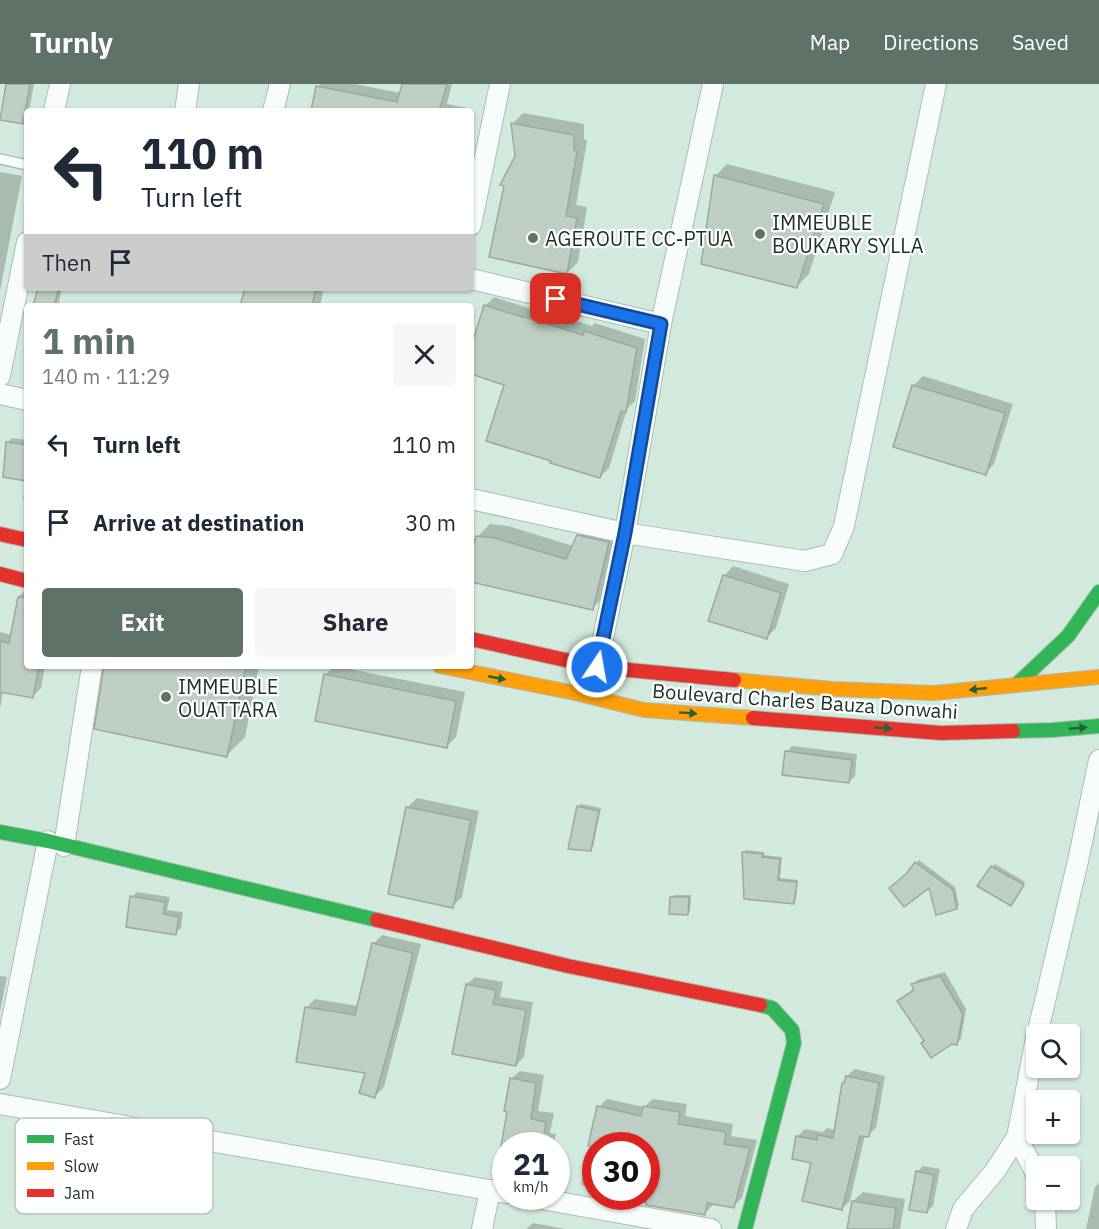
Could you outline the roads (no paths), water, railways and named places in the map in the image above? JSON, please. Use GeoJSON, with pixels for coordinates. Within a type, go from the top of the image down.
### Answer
{"type":"FeatureCollection","features":[{"type":"Feature","properties":{"kind":"main road"},"geometry":{"type":"LineString","coordinates":[[0,534],[24,539]]}},
{"type":"Feature","properties":{"kind":"main road"},"geometry":{"type":"LineString","coordinates":[[0,574],[24,580]]}},
{"type":"Feature","properties":{"kind":"main road"},"geometry":{"type":"LineString","coordinates":[[1016,685],[1068,636],[1099,592]]}},
{"type":"Feature","properties":{"kind":"main road","name":"Boulevard Charles Bauza Donwahi"},"geometry":{"type":"LineString","coordinates":[[474,640],[597,667],[833,689],[934,693],[1097,680]]}},
{"type":"Feature","properties":{"kind":"main road"},"geometry":{"type":"LineString","coordinates":[[1097,680],[1099,661]]}},
{"type":"Feature","properties":{"kind":"main road","name":"Boulevard Charles Bauza Donwahi"},"geometry":{"type":"LineString","coordinates":[[455,669],[575,693],[644,710],[941,733],[1053,730],[1099,726]]}},
{"type":"Feature","properties":{"kind":"main road"},"geometry":{"type":"LineString","coordinates":[[0,832],[568,966],[772,1008],[792,1030],[794,1043],[745,1229]]}},
{"type":"Feature","properties":{"kind":"street"},"geometry":{"type":"LineString","coordinates":[[55,108],[60,84]]}},
{"type":"Feature","properties":{"kind":"street"},"geometry":{"type":"LineString","coordinates":[[185,108],[189,84]]}},
{"type":"Feature","properties":{"kind":"street"},"geometry":{"type":"LineString","coordinates":[[274,108],[280,84]]}},
{"type":"Feature","properties":{"kind":"street"},"geometry":{"type":"LineString","coordinates":[[474,210],[500,84]]}},
{"type":"Feature","properties":{"kind":"street"},"geometry":{"type":"LineString","coordinates":[[597,667],[625,533],[661,324],[713,84]]}},
{"type":"Feature","properties":{"kind":"street"},"geometry":{"type":"LineString","coordinates":[[474,500],[625,533],[805,561],[832,554],[844,526],[936,84]]}},
{"type":"Feature","properties":{"kind":"street"},"geometry":{"type":"LineString","coordinates":[[0,376],[24,257]]}},
{"type":"Feature","properties":{"kind":"street"},"geometry":{"type":"LineString","coordinates":[[474,280],[661,324]]}},
{"type":"Feature","properties":{"kind":"street"},"geometry":{"type":"LineString","coordinates":[[0,394],[24,399]]}},
{"type":"Feature","properties":{"kind":"street"},"geometry":{"type":"LineString","coordinates":[[0,1079],[56,844],[91,669]]}},
{"type":"Feature","properties":{"kind":"street"},"geometry":{"type":"LineString","coordinates":[[1040,1024],[1099,760]]}},
{"type":"Feature","properties":{"kind":"street"},"geometry":{"type":"LineString","coordinates":[[956,1229],[963,1209],[995,1171],[1017,1137],[1029,1078]]}},
{"type":"Feature","properties":{"kind":"street"},"geometry":{"type":"LineString","coordinates":[[0,1104],[80,1118]]}},
{"type":"Feature","properties":{"kind":"street"},"geometry":{"type":"LineString","coordinates":[[1017,1137],[1027,1156]]}},
{"type":"Feature","properties":{"kind":"street"},"geometry":{"type":"LineString","coordinates":[[213,1141],[492,1190]]}},
{"type":"Feature","properties":{"kind":"street"},"geometry":{"type":"LineString","coordinates":[[570,1204],[711,1229]]}},
{"type":"Feature","properties":{"kind":"street"},"geometry":{"type":"LineString","coordinates":[[482,1229],[492,1205]]}},
{"type":"Feature","properties":{"kind":"street"},"geometry":{"type":"LineString","coordinates":[[1045,1210],[1046,1229]]}},
{"type":"Feature","properties":{"kind":"lane"},"geometry":{"type":"LineString","coordinates":[[0,159],[24,164]]}},
{"type":"Feature","properties":{"kind":"place","name":"IMMEUBLE BOUKARY SYLLA"},"geometry":{"type":"Point","coordinates":[760,234]}},
{"type":"Feature","properties":{"kind":"place","name":"AGEROUTE CC-PTUA"},"geometry":{"type":"Point","coordinates":[533,238]}},
{"type":"Feature","properties":{"kind":"place","name":"IMMEUBLE OUATTARA"},"geometry":{"type":"Point","coordinates":[166,697]}}]}
